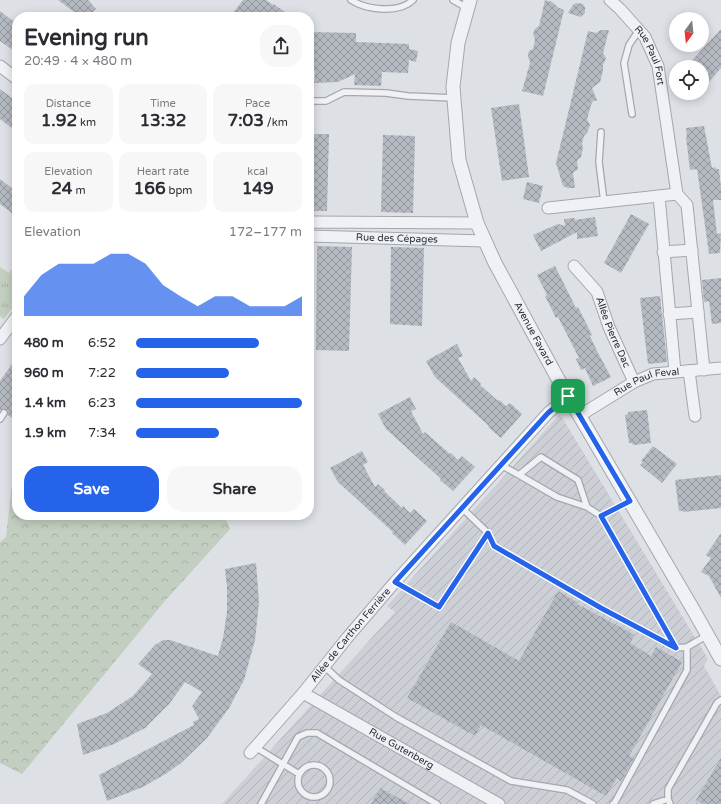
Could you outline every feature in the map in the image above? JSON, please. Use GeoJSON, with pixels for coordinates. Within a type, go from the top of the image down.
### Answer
{"type":"FeatureCollection","features":[{"type":"Feature","properties":{"kind":"street","name":"Rue Paul Fort"},"geometry":{"type":"LineString","coordinates":[[610,0],[645,37],[658,66],[677,194],[687,205],[704,370]]}},
{"type":"Feature","properties":{"kind":"street","name":"Avenue Favard"},"geometry":{"type":"LineString","coordinates":[[469,4],[458,44],[453,87],[460,160],[477,223],[484,241],[579,416],[721,659]]}},
{"type":"Feature","properties":{"kind":"street"},"geometry":{"type":"LineString","coordinates":[[0,66],[12,75]]}},
{"type":"Feature","properties":{"kind":"street"},"geometry":{"type":"LineString","coordinates":[[548,208],[677,194]]}},
{"type":"Feature","properties":{"kind":"street"},"geometry":{"type":"LineString","coordinates":[[659,196],[675,372]]}},
{"type":"Feature","properties":{"kind":"street","name":"Rue des Cépages"},"geometry":{"type":"LineString","coordinates":[[314,222],[477,223]]}},
{"type":"Feature","properties":{"kind":"street","name":"Rue des Cépages"},"geometry":{"type":"LineString","coordinates":[[314,236],[484,241]]}},
{"type":"Feature","properties":{"kind":"street"},"geometry":{"type":"LineString","coordinates":[[663,252],[692,250]]}},
{"type":"Feature","properties":{"kind":"street","name":"Allée Pierre Dac"},"geometry":{"type":"LineString","coordinates":[[574,266],[597,292],[609,327],[634,382]]}},
{"type":"Feature","properties":{"kind":"street"},"geometry":{"type":"LineString","coordinates":[[669,314],[698,312]]}},
{"type":"Feature","properties":{"kind":"street"},"geometry":{"type":"LineString","coordinates":[[0,339],[12,323]]}},
{"type":"Feature","properties":{"kind":"street","name":"Rue Paul Feval"},"geometry":{"type":"LineString","coordinates":[[579,416],[634,382],[653,374],[721,368]]}},
{"type":"Feature","properties":{"kind":"street"},"geometry":{"type":"LineString","coordinates":[[689,371],[695,416]]}},
{"type":"Feature","properties":{"kind":"street","name":"Allée de Carthon Ferrière"},"geometry":{"type":"LineString","coordinates":[[252,750],[303,693],[347,638],[395,582],[548,413],[568,396]]}},
{"type":"Feature","properties":{"kind":"street","name":"Rue Gutenberg"},"geometry":{"type":"LineString","coordinates":[[303,693],[499,804]]}},
{"type":"Feature","properties":{"kind":"lane"},"geometry":{"type":"LineString","coordinates":[[351,0],[359,5],[387,10],[409,4],[413,0]]}},
{"type":"Feature","properties":{"kind":"lane"},"geometry":{"type":"LineString","coordinates":[[453,0],[469,4]]}},
{"type":"Feature","properties":{"kind":"lane"},"geometry":{"type":"LineString","coordinates":[[632,114],[624,63],[629,45],[639,30]]}},
{"type":"Feature","properties":{"kind":"lane"},"geometry":{"type":"LineString","coordinates":[[314,101],[326,101],[344,92],[386,93],[408,96],[454,98]]}},
{"type":"Feature","properties":{"kind":"lane"},"geometry":{"type":"LineString","coordinates":[[601,132],[600,162],[604,202]]}},
{"type":"Feature","properties":{"kind":"lane"},"geometry":{"type":"LineString","coordinates":[[0,419],[4,413]]}},
{"type":"Feature","properties":{"kind":"lane"},"geometry":{"type":"LineString","coordinates":[[519,474],[541,458],[578,480],[587,507]]}},
{"type":"Feature","properties":{"kind":"lane"},"geometry":{"type":"LineString","coordinates":[[501,465],[557,497],[587,507],[601,516],[676,648]]}},
{"type":"Feature","properties":{"kind":"lane"},"geometry":{"type":"LineString","coordinates":[[601,516],[630,501]]}},
{"type":"Feature","properties":{"kind":"lane"},"geometry":{"type":"LineString","coordinates":[[462,508],[488,533],[494,546],[601,608],[676,648],[687,647],[708,635]]}},
{"type":"Feature","properties":{"kind":"lane"},"geometry":{"type":"LineString","coordinates":[[395,582],[439,607],[488,533]]}},
{"type":"Feature","properties":{"kind":"lane"},"geometry":{"type":"LineString","coordinates":[[613,804],[687,670],[687,647]]}},
{"type":"Feature","properties":{"kind":"lane"},"geometry":{"type":"LineString","coordinates":[[324,666],[339,680],[396,716],[511,781],[567,790],[593,804]]}},
{"type":"Feature","properties":{"kind":"lane"},"geometry":{"type":"LineString","coordinates":[[653,804],[669,801],[668,788],[717,702],[721,700]]}},
{"type":"Feature","properties":{"kind":"lane"},"geometry":{"type":"LineString","coordinates":[[261,804],[298,737],[307,732],[317,733],[437,804]]}},
{"type":"Feature","properties":{"kind":"lane"},"geometry":{"type":"LineString","coordinates":[[252,750],[300,774]]}},
{"type":"Feature","properties":{"kind":"lane"},"geometry":{"type":"LineString","coordinates":[[307,766],[322,766],[330,774],[330,785],[328,790],[325,794],[314,797],[304,794],[298,784],[300,774],[307,766]]}},
{"type":"Feature","properties":{"kind":"shaded area"},"geometry":{"type":"Polygon","coordinates":[[[560,414],[708,659],[704,666],[721,696],[721,804],[222,804],[395,612],[387,606],[560,414]]]}},
{"type":"Feature","properties":{"kind":"green space"},"geometry":{"type":"Polygon","coordinates":[[[0,267],[9,273],[12,269],[12,308],[4,319],[0,316],[0,267]]]}},
{"type":"Feature","properties":{"kind":"green space"},"geometry":{"type":"Polygon","coordinates":[[[12,484],[12,520],[226,520],[230,529],[164,602],[22,774],[0,763],[0,542],[6,537],[12,484]]]}},
{"type":"Feature","properties":{"kind":"building"},"geometry":{"type":"Polygon","coordinates":[[[58,0],[88,0],[96,9],[93,12],[74,12],[58,0]]]}},
{"type":"Feature","properties":{"kind":"building"},"geometry":{"type":"Polygon","coordinates":[[[243,0],[266,0],[284,12],[234,12],[243,0]]]}},
{"type":"Feature","properties":{"kind":"building"},"geometry":{"type":"Polygon","coordinates":[[[545,0],[552,2],[564,10],[543,96],[522,91],[530,63],[528,55],[529,51],[533,49],[535,40],[533,33],[539,26],[545,0]]]}},
{"type":"Feature","properties":{"kind":"building"},"geometry":{"type":"Polygon","coordinates":[[[576,3],[583,4],[585,8],[585,13],[581,17],[568,13],[576,3]]]}},
{"type":"Feature","properties":{"kind":"building"},"geometry":{"type":"Polygon","coordinates":[[[0,11],[12,20],[12,49],[0,41],[0,11]]]}},
{"type":"Feature","properties":{"kind":"building"},"geometry":{"type":"Polygon","coordinates":[[[721,29],[721,68],[709,82],[709,60],[692,60],[700,52],[709,52],[709,42],[721,29]]]}},
{"type":"Feature","properties":{"kind":"building"},"geometry":{"type":"Polygon","coordinates":[[[601,30],[609,30],[603,53],[606,58],[603,65],[600,82],[592,88],[597,100],[592,102],[587,119],[590,125],[582,143],[583,148],[581,157],[577,161],[578,169],[573,173],[575,188],[568,188],[563,186],[556,163],[588,31],[596,33],[601,30]]]}},
{"type":"Feature","properties":{"kind":"building"},"geometry":{"type":"Polygon","coordinates":[[[314,32],[356,33],[356,42],[409,44],[409,49],[418,51],[416,62],[409,60],[408,73],[382,72],[381,86],[354,85],[355,74],[338,82],[314,83],[314,32]]]}},
{"type":"Feature","properties":{"kind":"building"},"geometry":{"type":"Polygon","coordinates":[[[0,89],[12,98],[12,128],[0,119],[0,89]]]}},
{"type":"Feature","properties":{"kind":"building"},"geometry":{"type":"Polygon","coordinates":[[[519,104],[529,177],[502,181],[491,108],[519,104]]]}},
{"type":"Feature","properties":{"kind":"building"},"geometry":{"type":"Polygon","coordinates":[[[704,126],[712,168],[715,167],[716,169],[719,169],[721,188],[721,200],[713,200],[717,234],[721,233],[720,253],[709,254],[697,169],[690,170],[686,137],[686,128],[704,126]]]}},
{"type":"Feature","properties":{"kind":"building"},"geometry":{"type":"Polygon","coordinates":[[[314,134],[329,134],[327,211],[314,211],[314,134]]]}},
{"type":"Feature","properties":{"kind":"building"},"geometry":{"type":"Polygon","coordinates":[[[383,135],[415,136],[413,213],[381,212],[383,135]]]}},
{"type":"Feature","properties":{"kind":"building"},"geometry":{"type":"Polygon","coordinates":[[[0,179],[12,188],[12,213],[0,204],[0,179]]]}},
{"type":"Feature","properties":{"kind":"building"},"geometry":{"type":"Polygon","coordinates":[[[527,182],[543,186],[539,203],[523,199],[527,182]]]}},
{"type":"Feature","properties":{"kind":"building"},"geometry":{"type":"Polygon","coordinates":[[[631,214],[649,224],[621,273],[604,263],[631,214]]]}},
{"type":"Feature","properties":{"kind":"building"},"geometry":{"type":"Polygon","coordinates":[[[595,217],[598,236],[577,239],[577,232],[541,251],[533,235],[558,224],[565,226],[564,219],[575,218],[575,220],[595,217]]]}},
{"type":"Feature","properties":{"kind":"building"},"geometry":{"type":"Polygon","coordinates":[[[317,246],[352,247],[349,351],[316,350],[317,246]]]}},
{"type":"Feature","properties":{"kind":"building"},"geometry":{"type":"Polygon","coordinates":[[[391,247],[424,248],[422,326],[390,324],[391,247]]]}},
{"type":"Feature","properties":{"kind":"building"},"geometry":{"type":"Polygon","coordinates":[[[555,266],[576,308],[578,307],[592,335],[590,336],[596,349],[611,377],[593,386],[585,368],[581,370],[576,359],[579,358],[558,317],[556,318],[537,275],[555,266]]]}},
{"type":"Feature","properties":{"kind":"building"},"geometry":{"type":"Polygon","coordinates":[[[721,278],[721,323],[712,324],[709,301],[704,302],[702,280],[721,278]]]}},
{"type":"Feature","properties":{"kind":"building"},"geometry":{"type":"Polygon","coordinates":[[[660,296],[667,362],[648,364],[640,298],[660,296]]]}},
{"type":"Feature","properties":{"kind":"building"},"geometry":{"type":"Polygon","coordinates":[[[457,344],[463,356],[458,358],[471,381],[474,377],[481,384],[480,385],[498,401],[499,400],[506,406],[510,403],[522,414],[501,438],[435,377],[426,361],[457,344]]]}},
{"type":"Feature","properties":{"kind":"building"},"geometry":{"type":"Polygon","coordinates":[[[12,364],[12,418],[8,415],[7,410],[0,410],[0,381],[12,364]]]}},
{"type":"Feature","properties":{"kind":"building"},"geometry":{"type":"Polygon","coordinates":[[[410,397],[416,409],[411,411],[423,434],[425,432],[458,460],[462,456],[475,467],[453,491],[386,429],[378,414],[410,397]]]}},
{"type":"Feature","properties":{"kind":"building"},"geometry":{"type":"Polygon","coordinates":[[[647,410],[651,443],[633,445],[632,443],[629,443],[625,415],[628,414],[628,412],[647,410]]]}},
{"type":"Feature","properties":{"kind":"building"},"geometry":{"type":"Polygon","coordinates":[[[653,446],[677,464],[662,483],[640,465],[643,462],[641,461],[653,446]]]}},
{"type":"Feature","properties":{"kind":"building"},"geometry":{"type":"Polygon","coordinates":[[[362,451],[368,462],[363,465],[375,487],[378,484],[402,508],[403,506],[410,513],[414,509],[427,521],[405,545],[392,533],[393,532],[338,482],[330,468],[362,451]]]}},
{"type":"Feature","properties":{"kind":"building"},"geometry":{"type":"Polygon","coordinates":[[[721,475],[721,508],[683,512],[679,511],[675,480],[721,475]]]}},
{"type":"Feature","properties":{"kind":"building"},"geometry":{"type":"Polygon","coordinates":[[[721,533],[721,598],[709,576],[701,572],[711,558],[706,555],[721,533]]]}},
{"type":"Feature","properties":{"kind":"building"},"geometry":{"type":"Polygon","coordinates":[[[256,563],[259,602],[255,640],[244,680],[229,708],[207,738],[181,763],[143,787],[107,801],[99,775],[194,725],[193,722],[199,719],[192,706],[202,692],[185,682],[170,703],[147,727],[114,744],[83,755],[77,724],[107,713],[133,696],[152,674],[138,664],[155,645],[163,640],[170,640],[218,656],[223,638],[227,612],[225,569],[256,563]]]}},
{"type":"Feature","properties":{"kind":"building"},"geometry":{"type":"Polygon","coordinates":[[[558,591],[577,602],[577,604],[635,635],[630,643],[651,656],[656,647],[682,662],[629,756],[634,758],[621,781],[617,778],[606,796],[481,725],[475,736],[407,698],[451,622],[519,661],[558,591]]]}},
{"type":"Feature","properties":{"kind":"building"},"geometry":{"type":"Polygon","coordinates":[[[721,758],[721,804],[702,804],[696,800],[721,758]]]}},
{"type":"Feature","properties":{"kind":"building"},"geometry":{"type":"Polygon","coordinates":[[[380,788],[410,804],[371,804],[380,788]]]}},
{"type":"Feature","properties":{"kind":"route"},"geometry":{"type":"LineString","coordinates":[[568,396],[630,501],[601,516],[676,648],[601,608],[494,546],[488,533],[439,607],[395,582],[548,413],[568,396]]}}]}
